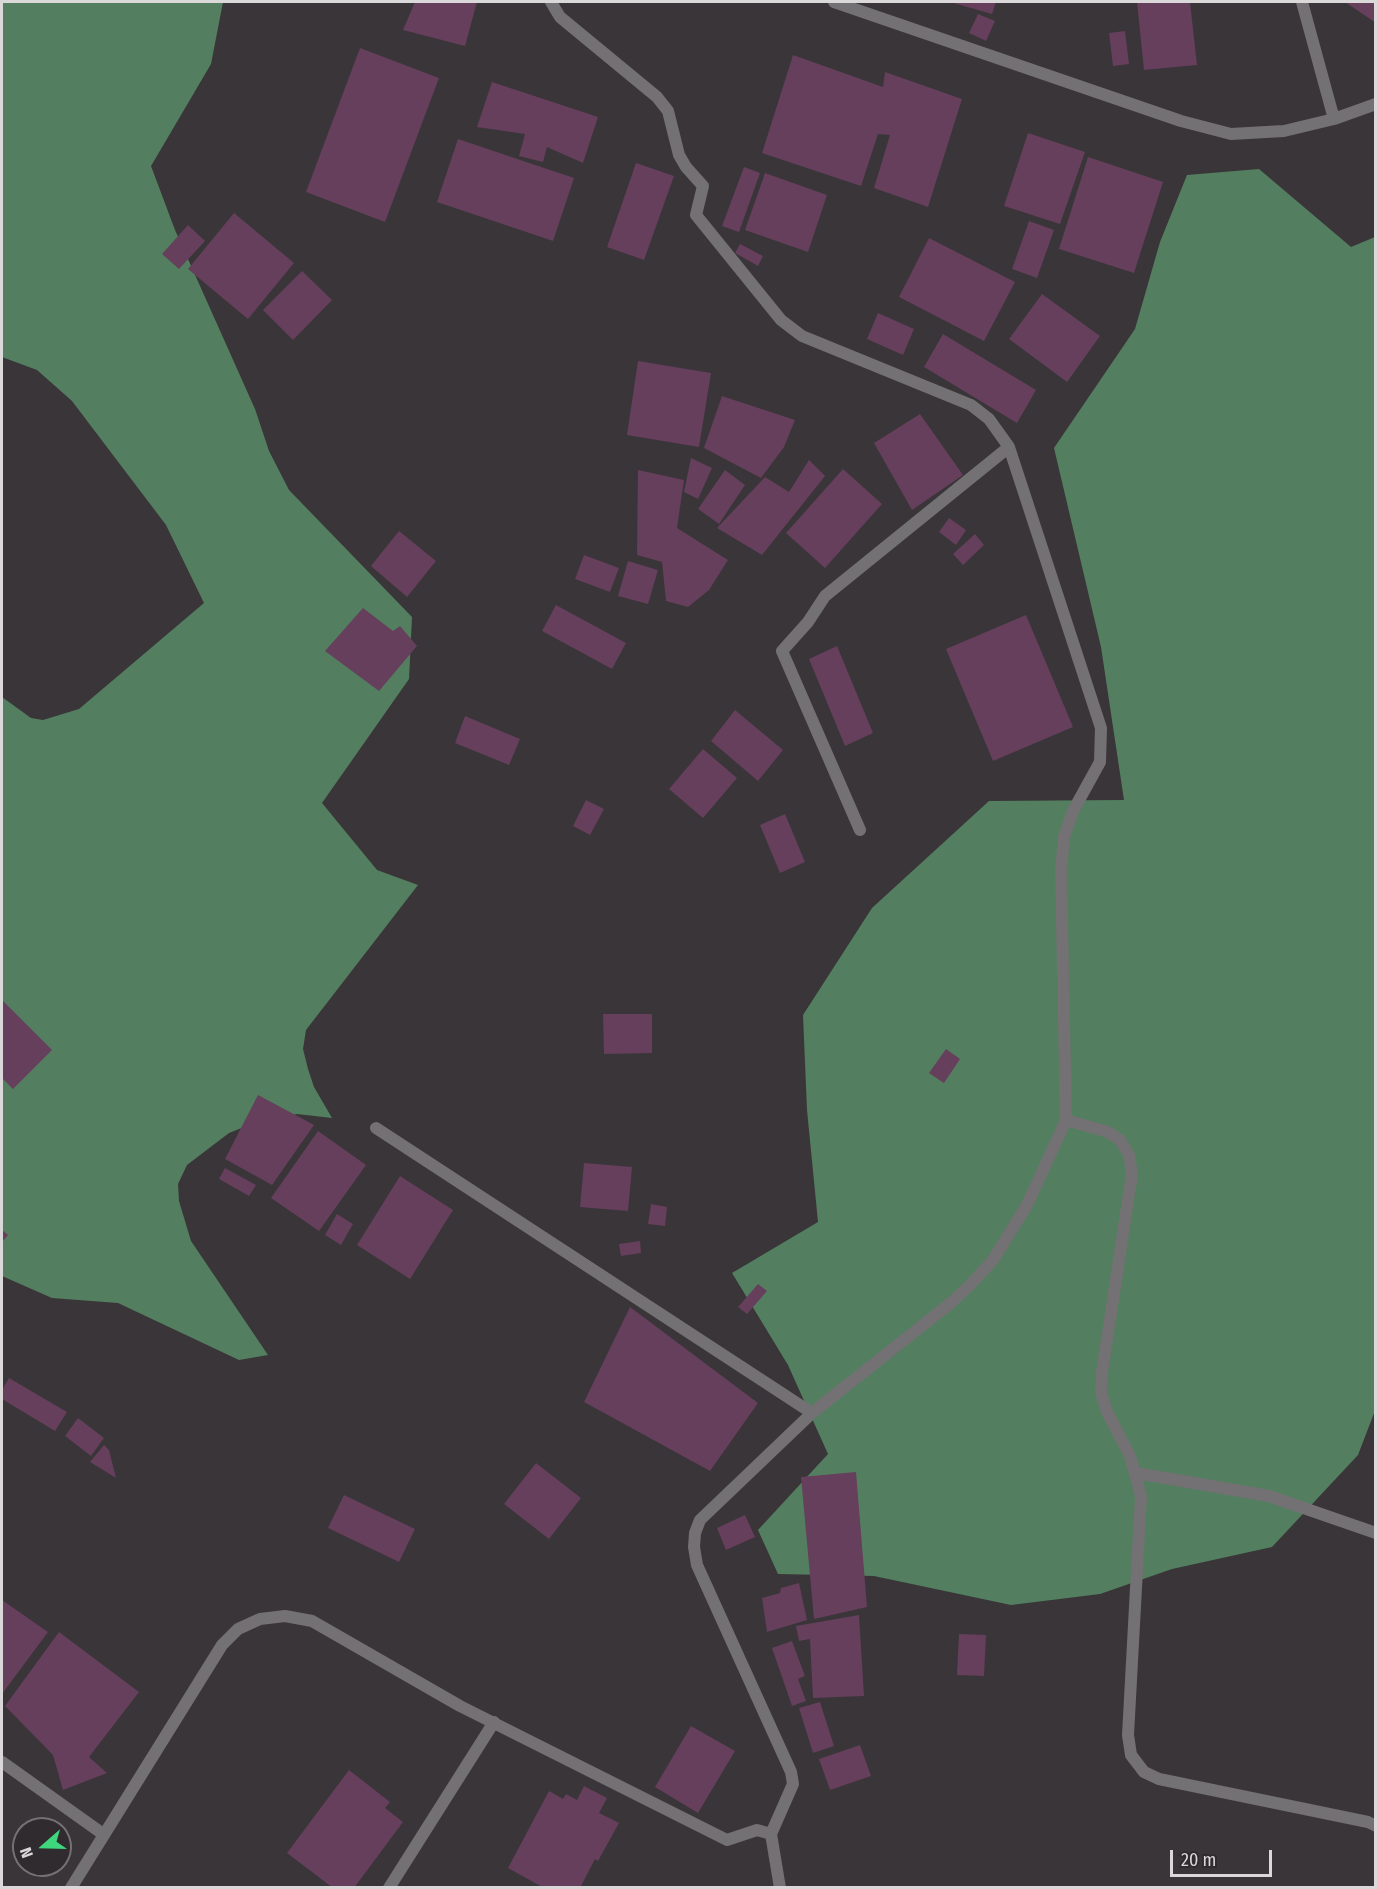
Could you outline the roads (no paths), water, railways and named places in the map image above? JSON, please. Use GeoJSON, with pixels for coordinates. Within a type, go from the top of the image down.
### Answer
{"type":"FeatureCollection","features":[{"type":"Feature","properties":{"kind":"street"},"geometry":{"type":"LineString","coordinates":[[551,2],[560,17],[657,97],[668,111],[679,155],[686,167],[703,186],[696,215],[781,320],[802,336],[971,405],[989,419],[1009,447],[1101,728],[1100,762],[1073,810],[1064,837],[1061,871],[1066,1120],[1027,1205],[993,1260],[952,1302],[812,1413],[700,1520],[694,1547],[698,1565],[791,1772],[793,1784],[771,1834],[780,1887]]}},
{"type":"Feature","properties":{"kind":"street"},"geometry":{"type":"LineString","coordinates":[[834,2],[1181,121],[1231,134],[1284,131],[1334,119],[1376,104]]}},
{"type":"Feature","properties":{"kind":"street"},"geometry":{"type":"LineString","coordinates":[[1302,2],[1334,119]]}},
{"type":"Feature","properties":{"kind":"street"},"geometry":{"type":"LineString","coordinates":[[860,830],[782,651],[808,622],[825,596],[1009,447]]}},
{"type":"Feature","properties":{"kind":"street"},"geometry":{"type":"LineString","coordinates":[[1066,1120],[1108,1132],[1120,1140],[1129,1155],[1132,1174],[1102,1372],[1101,1392],[1107,1412],[1136,1473],[1141,1496],[1128,1735],[1131,1755],[1144,1772],[1159,1779],[1368,1822],[1376,1826]]}},
{"type":"Feature","properties":{"kind":"street"},"geometry":{"type":"LineString","coordinates":[[376,1128],[812,1413]]}},
{"type":"Feature","properties":{"kind":"street"},"geometry":{"type":"LineString","coordinates":[[1136,1473],[1269,1496],[1376,1533]]}},
{"type":"Feature","properties":{"kind":"street"},"geometry":{"type":"LineString","coordinates":[[71,1887],[222,1645],[238,1629],[260,1619],[285,1616],[312,1621],[460,1706],[726,1840],[757,1830],[771,1834]]}},
{"type":"Feature","properties":{"kind":"street"},"geometry":{"type":"LineString","coordinates":[[389,1887],[494,1722]]}},
{"type":"Feature","properties":{"kind":"street"},"geometry":{"type":"LineString","coordinates":[[2,1762],[103,1834]]}}]}
